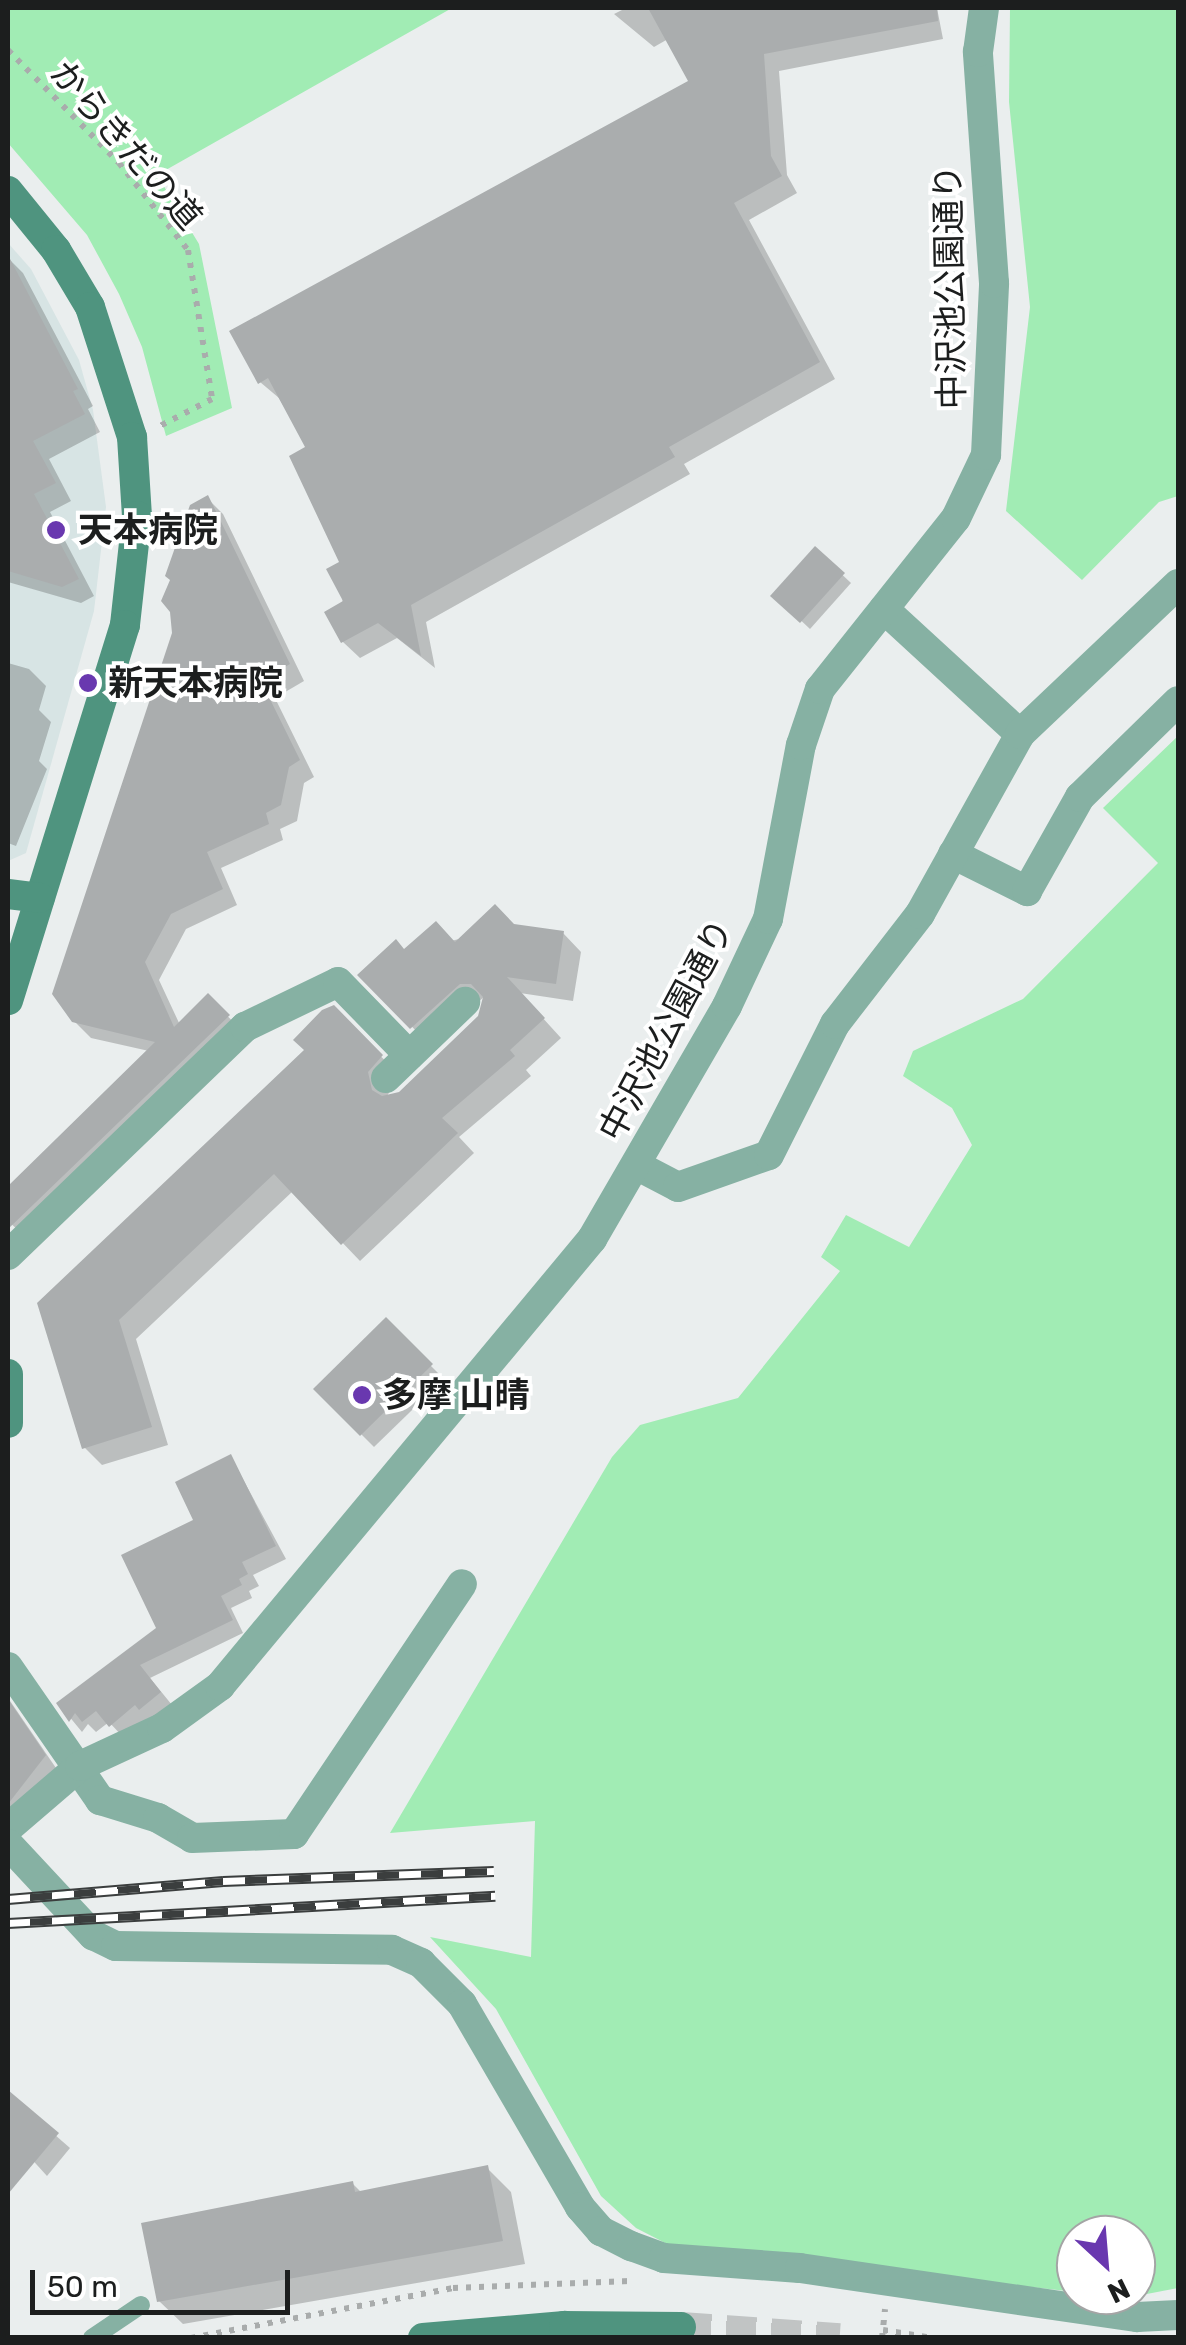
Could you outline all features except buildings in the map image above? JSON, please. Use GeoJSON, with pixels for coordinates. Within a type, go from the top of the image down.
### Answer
{"type":"FeatureCollection","features":[{"type":"Feature","properties":{"kind":"street","name":"中沢池公園通り"},"geometry":{"type":"LineString","coordinates":[[8,1828],[80,1766],[162,1728],[220,1686],[592,1238],[728,1006],[768,920],[802,745],[820,689],[956,518],[986,455],[994,283],[978,52],[984,8]]}},
{"type":"Feature","properties":{"kind":"street"},"geometry":{"type":"LineString","coordinates":[[8,191],[56,250],[90,307],[124,404],[136,487],[125,625],[8,1000]]}},
{"type":"Feature","properties":{"kind":"street"},"geometry":{"type":"LineString","coordinates":[[636,1165],[678,1187],[769,1155],[835,1024],[920,914],[1020,734],[1178,584]]}},
{"type":"Feature","properties":{"kind":"street"},"geometry":{"type":"LineString","coordinates":[[884,609],[1020,734]]}},
{"type":"Feature","properties":{"kind":"street"},"geometry":{"type":"LineString","coordinates":[[952,854],[1027,891],[1080,797],[1178,702]]}},
{"type":"Feature","properties":{"kind":"street"},"geometry":{"type":"LineString","coordinates":[[8,894],[40,898]]}},
{"type":"Feature","properties":{"kind":"street"},"geometry":{"type":"LineString","coordinates":[[8,1255],[245,1027],[338,982],[410,1056]]}},
{"type":"Feature","properties":{"kind":"street"},"geometry":{"type":"LineString","coordinates":[[386,1078],[465,1002]]}},
{"type":"Feature","properties":{"kind":"street"},"geometry":{"type":"LineString","coordinates":[[8,1374],[8,1423]]}},
{"type":"Feature","properties":{"kind":"street"},"geometry":{"type":"LineString","coordinates":[[8,1667],[100,1800],[158,1818],[192,1838],[294,1834],[462,1584]]}},
{"type":"Feature","properties":{"kind":"street"},"geometry":{"type":"LineString","coordinates":[[8,1844],[93,1935],[116,1946],[392,1950],[422,1963],[462,2004],[580,2208],[602,2231],[631,2246],[664,2258],[800,2268],[1137,2317],[1178,2315]]}},
{"type":"Feature","properties":{"kind":"street"},"geometry":{"type":"LineString","coordinates":[[423,2338],[564,2326],[681,2328]]}},
{"type":"Feature","properties":{"kind":"lane"},"geometry":{"type":"LineString","coordinates":[[92,2338],[141,2304]]}},
{"type":"Feature","properties":{"kind":"path","name":"からきだの道"},"geometry":{"type":"LineString","coordinates":[[8,50],[119,163],[188,250],[212,399],[160,426]]}},
{"type":"Feature","properties":{"kind":"path"},"geometry":{"type":"LineString","coordinates":[[883,2330],[932,2338]]}},
{"type":"Feature","properties":{"kind":"shaded area","name":"天本病院"},"geometry":{"type":"Polygon","coordinates":[[[8,243],[31,269],[79,360],[93,410],[106,507],[94,611],[26,853],[8,861],[8,243]]]}},
{"type":"Feature","properties":{"kind":"green space"},"geometry":{"type":"Polygon","coordinates":[[[8,8],[452,8],[157,175],[199,244],[232,408],[166,436],[142,347],[119,294],[87,235],[8,143],[8,8]]]}},
{"type":"Feature","properties":{"kind":"green space"},"geometry":{"type":"Polygon","coordinates":[[[1010,8],[1178,8],[1178,496],[1159,502],[1082,580],[1006,511],[1030,307],[1009,102],[1010,8]]]}},
{"type":"Feature","properties":{"kind":"green space"},"geometry":{"type":"Polygon","coordinates":[[[1178,736],[1178,2288],[1156,2292],[1156,2215],[1056,2215],[1056,2290],[675,2248],[636,2228],[601,2196],[496,2009],[430,1937],[531,1957],[535,1821],[390,1833],[612,1457],[640,1425],[738,1398],[840,1271],[821,1257],[846,1215],[909,1247],[972,1145],[952,1108],[903,1076],[913,1051],[1023,999],[1158,863],[1103,808],[1178,736]]]}},
{"type":"Feature","properties":{"kind":"tunnel"},"geometry":{"type":"LineString","coordinates":[[681,2327],[840,2338]]}},
{"type":"Feature","properties":{"kind":"railway"},"geometry":{"type":"LineString","coordinates":[[8,1899],[223,1881],[494,1871]]}},
{"type":"Feature","properties":{"kind":"railway"},"geometry":{"type":"LineString","coordinates":[[8,1923],[495,1896]]}},
{"type":"Feature","properties":{"kind":"place","name":"天本病院"},"geometry":{"type":"Point","coordinates":[56,530]}},
{"type":"Feature","properties":{"kind":"place","name":"新天本病院"},"geometry":{"type":"Point","coordinates":[88,683]}},
{"type":"Feature","properties":{"kind":"place","name":"多摩 山晴"},"geometry":{"type":"Point","coordinates":[362,1395]}}]}
